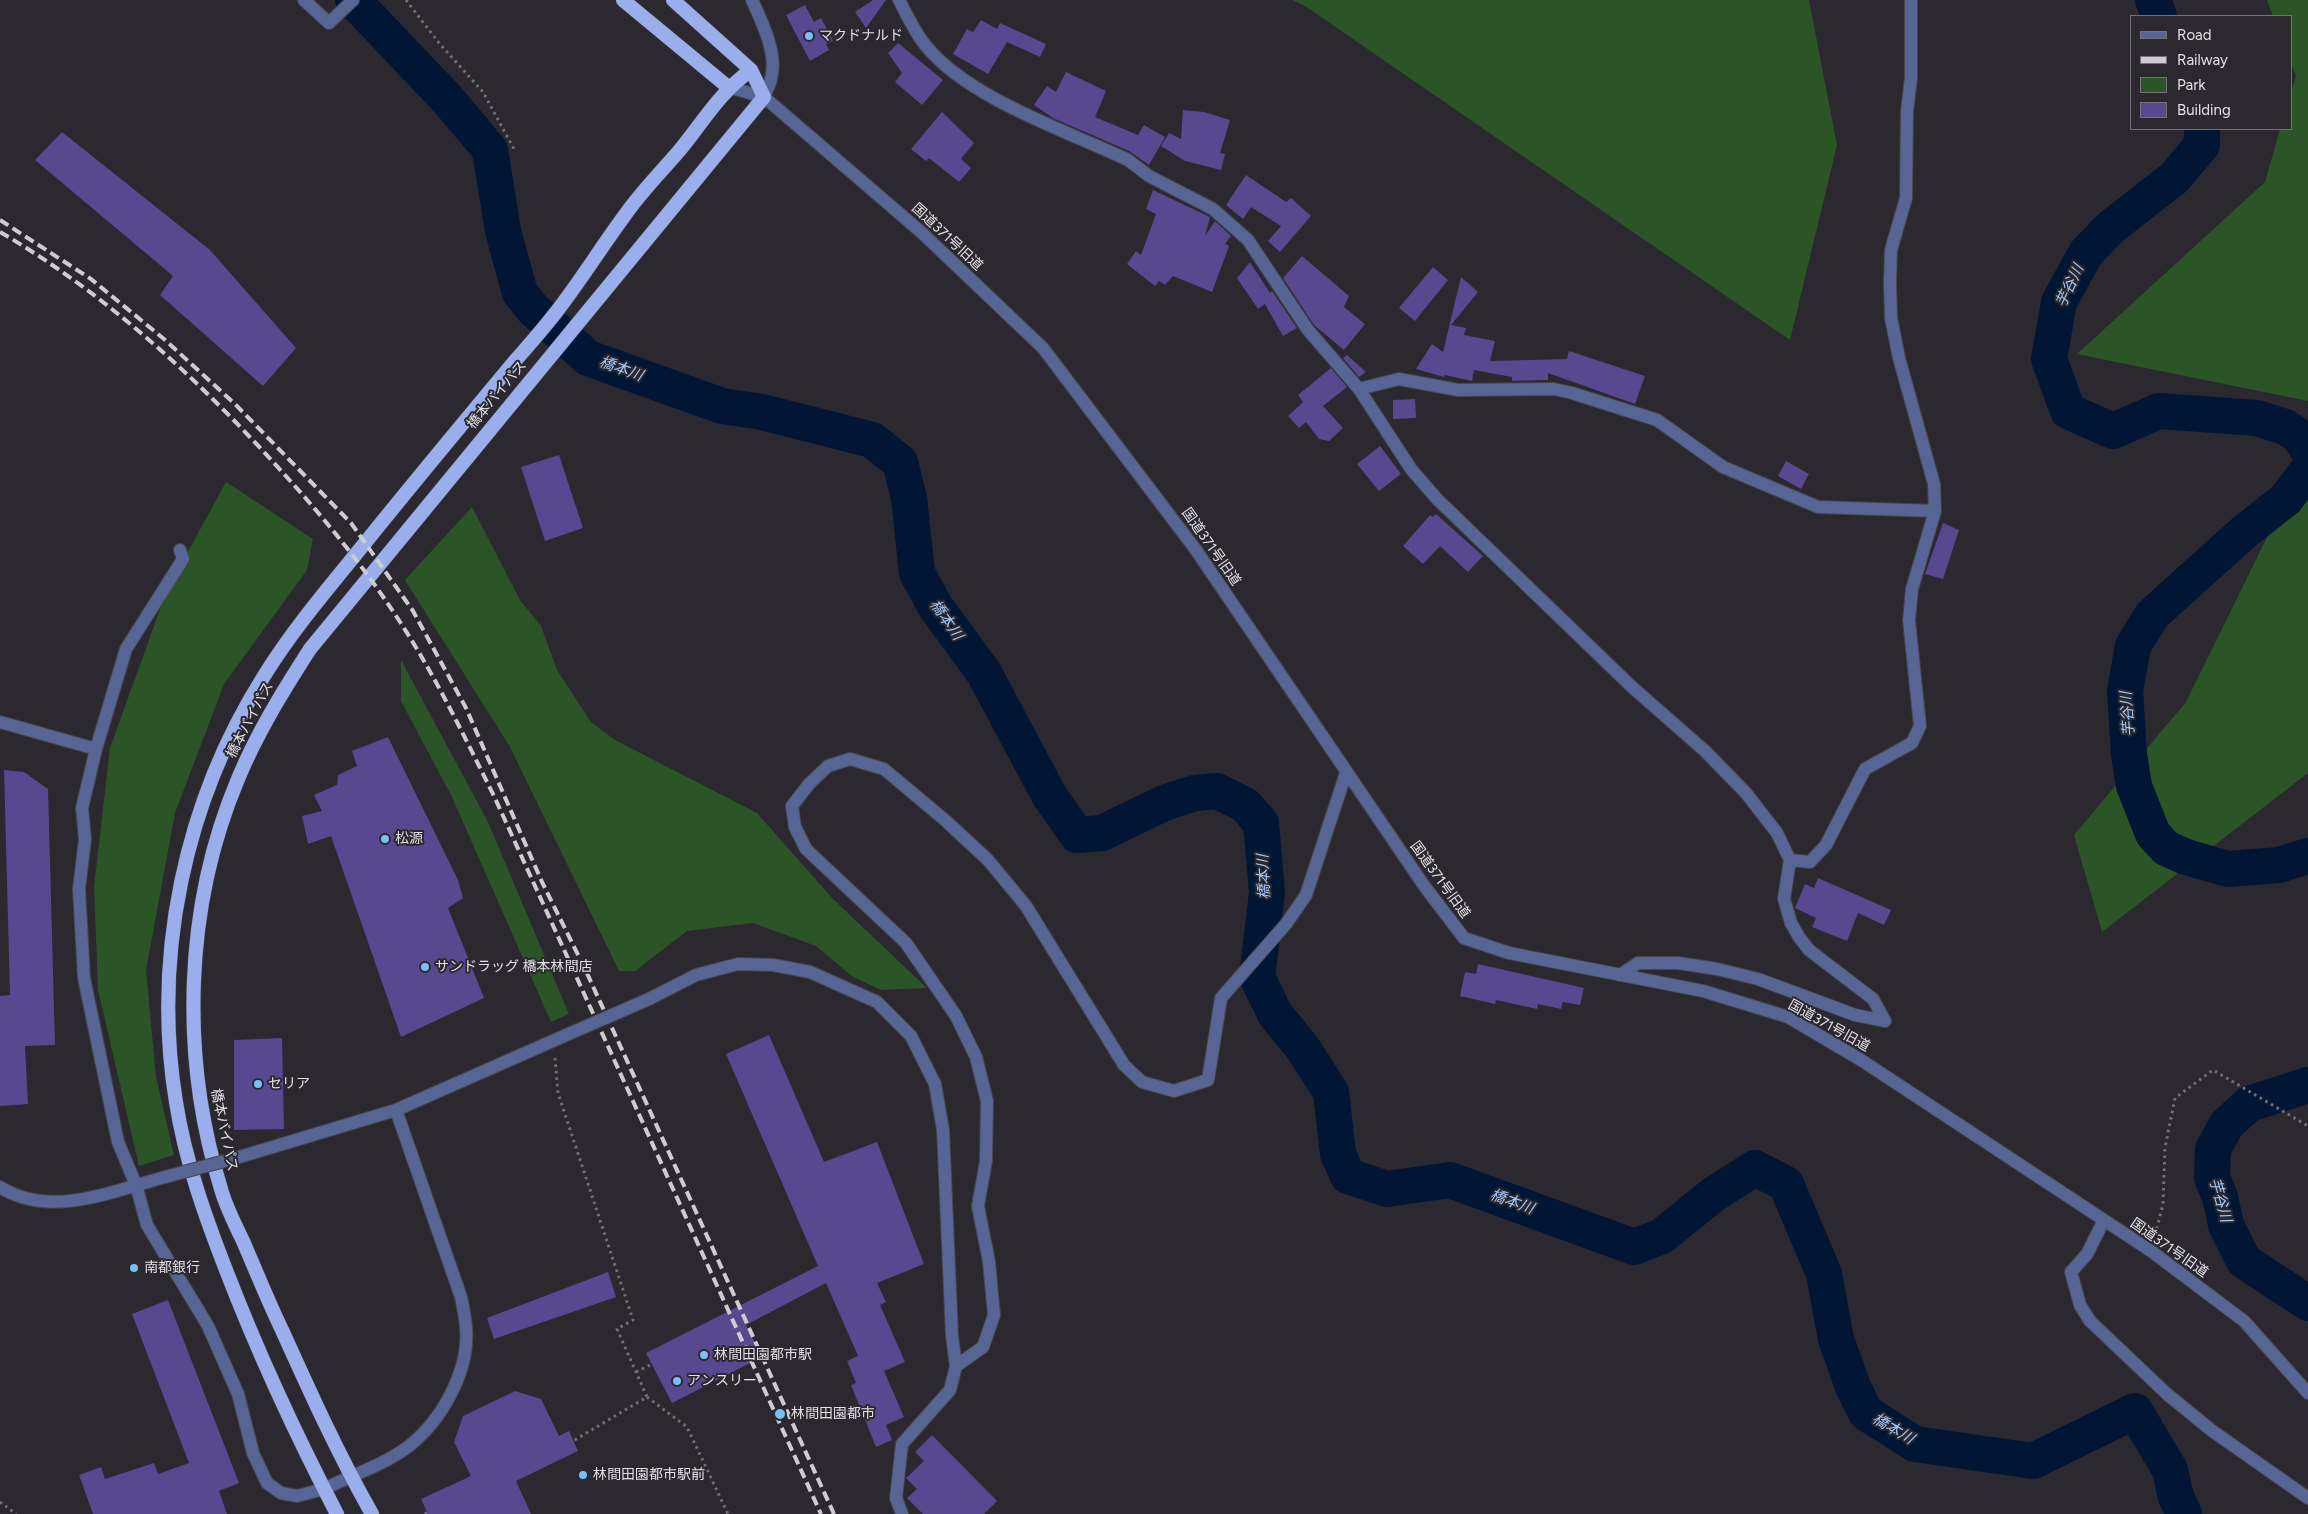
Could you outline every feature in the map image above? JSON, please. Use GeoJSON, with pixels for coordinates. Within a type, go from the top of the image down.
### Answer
{"type":"FeatureCollection","features":[{"type":"Feature","properties":{"kind":"highway"},"geometry":{"type":"LineString","coordinates":[[622,0],[728,87]]}},
{"type":"Feature","properties":{"kind":"highway"},"geometry":{"type":"LineString","coordinates":[[673,0],[750,70],[764,97]]}},
{"type":"Feature","properties":{"kind":"highway","name":"橋本バイパス"},"geometry":{"type":"LineString","coordinates":[[338,1514],[324,1489],[249,1331],[197,1192],[176,1106],[168,1018],[176,907],[187,858],[214,773],[239,721],[264,676],[326,591],[444,444],[557,312],[627,212],[681,148],[728,87],[750,70]]}},
{"type":"Feature","properties":{"kind":"highway","name":"橋本バイパス"},"geometry":{"type":"LineString","coordinates":[[372,1514],[350,1476],[276,1319],[221,1190],[200,1108],[194,1012],[196,947],[208,870],[221,824],[238,779],[261,730],[283,690],[310,649],[764,97]]}},
{"type":"Feature","properties":{"kind":"street"},"geometry":{"type":"LineString","coordinates":[[304,0],[329,23],[353,0]]}},
{"type":"Feature","properties":{"kind":"street"},"geometry":{"type":"LineString","coordinates":[[728,87],[764,97],[772,78],[772,57],[762,22],[752,0]]}},
{"type":"Feature","properties":{"kind":"street"},"geometry":{"type":"LineString","coordinates":[[899,0],[927,48],[950,70],[982,92],[1128,160],[1149,176],[1213,209],[1248,240],[1308,330],[1359,389],[1411,469],[1437,499],[1632,687],[1722,768],[1777,833],[1790,860],[1784,899],[1791,923],[1799,937],[1814,954],[1873,999],[1885,1021],[1855,1015],[1758,979],[1716,968],[1678,963],[1638,962],[1620,975]]}},
{"type":"Feature","properties":{"kind":"street"},"geometry":{"type":"LineString","coordinates":[[1790,860],[1810,862],[1826,845],[1865,769],[1912,742],[1920,726],[1909,620],[1912,589],[1935,512],[1934,484],[1891,318],[1891,250],[1906,198],[1907,111],[1911,78],[1910,0]]}},
{"type":"Feature","properties":{"kind":"street","name":"国道371号旧道"},"geometry":{"type":"LineString","coordinates":[[764,97],[921,232],[1043,348],[1196,550],[1346,773],[1425,887],[1464,938],[1509,953],[1703,991],[1788,1017],[1861,1060],[2151,1252],[2244,1320],[2308,1393]]}},
{"type":"Feature","properties":{"kind":"street"},"geometry":{"type":"LineString","coordinates":[[1359,389],[1399,379],[1458,390],[1554,389],[1657,420],[1723,467],[1818,507],[1935,512]]}},
{"type":"Feature","properties":{"kind":"street"},"geometry":{"type":"LineString","coordinates":[[180,550],[183,558],[126,649],[96,749],[82,808],[85,839],[79,889],[84,978],[118,1142],[136,1185],[147,1225],[208,1326],[238,1394],[253,1453],[267,1482],[281,1493],[297,1496],[324,1489],[380,1463],[409,1446],[436,1421],[453,1391],[463,1361],[467,1328],[461,1296],[396,1110]]}},
{"type":"Feature","properties":{"kind":"street"},"geometry":{"type":"LineString","coordinates":[[0,722],[96,749]]}},
{"type":"Feature","properties":{"kind":"street"},"geometry":{"type":"LineString","coordinates":[[956,1366],[983,1347],[994,1316],[989,1262],[978,1206],[986,1161],[987,1101],[976,1057],[946,1000],[906,943],[806,849],[795,828],[792,806],[828,766],[850,759],[884,769],[988,860],[1026,906],[1124,1065],[1142,1082],[1174,1091],[1208,1080],[1221,998],[1286,924],[1306,895],[1346,773]]}},
{"type":"Feature","properties":{"kind":"street"},"geometry":{"type":"LineString","coordinates":[[0,1187],[29,1199],[50,1203],[88,1199],[236,1158],[396,1110],[649,999],[696,975],[738,964],[773,966],[810,972],[877,1002],[911,1036],[935,1084],[943,1130],[952,1336],[956,1366],[950,1390],[902,1444],[896,1498],[902,1514]]}},
{"type":"Feature","properties":{"kind":"street"},"geometry":{"type":"LineString","coordinates":[[2103,1222],[2087,1254],[2071,1272],[2080,1305],[2090,1320],[2174,1400],[2210,1430],[2308,1498]]}},
{"type":"Feature","properties":{"kind":"path"},"geometry":{"type":"LineString","coordinates":[[406,0],[438,43],[483,92],[514,149]]}},
{"type":"Feature","properties":{"kind":"path"},"geometry":{"type":"LineString","coordinates":[[559,1038],[558,1092],[633,1320],[617,1329],[647,1397],[688,1427],[728,1514]]}},
{"type":"Feature","properties":{"kind":"path"},"geometry":{"type":"LineString","coordinates":[[2151,1252],[2163,1204],[2165,1148],[2176,1098],[2213,1070],[2308,1126]]}},
{"type":"Feature","properties":{"kind":"path"},"geometry":{"type":"LineString","coordinates":[[636,1372],[652,1364]]}},
{"type":"Feature","properties":{"kind":"path"},"geometry":{"type":"LineString","coordinates":[[573,1441],[647,1397]]}},
{"type":"Feature","properties":{"kind":"path"},"geometry":{"type":"LineString","coordinates":[[0,1502],[16,1514]]}},
{"type":"Feature","properties":{"kind":"green space"},"geometry":{"type":"Polygon","coordinates":[[[1292,0],[1809,0],[1837,145],[1790,340],[1305,6],[1292,0]]]}},
{"type":"Feature","properties":{"kind":"green space"},"geometry":{"type":"Polygon","coordinates":[[[2267,0],[2308,0],[2308,401],[2077,354],[2265,182],[2280,130],[2293,130],[2293,86],[2296,76],[2293,68],[2293,15],[2273,15],[2267,0]]]}},
{"type":"Feature","properties":{"kind":"green space"},"geometry":{"type":"Polygon","coordinates":[[[2308,454],[2308,773],[2102,932],[2074,835],[2186,702],[2308,454]]]}},
{"type":"Feature","properties":{"kind":"green space"},"geometry":{"type":"Polygon","coordinates":[[[226,482],[313,539],[307,570],[224,684],[175,813],[146,970],[156,1077],[174,1155],[139,1166],[98,990],[94,887],[110,748],[167,590],[226,482]]]}},
{"type":"Feature","properties":{"kind":"green space"},"geometry":{"type":"Polygon","coordinates":[[[472,507],[520,600],[541,626],[557,670],[591,722],[615,740],[757,813],[833,899],[927,988],[881,990],[853,977],[816,946],[753,923],[687,931],[635,971],[619,971],[510,747],[405,580],[472,507]]]}},
{"type":"Feature","properties":{"kind":"green space"},"geometry":{"type":"Polygon","coordinates":[[[401,660],[488,822],[569,1014],[551,1022],[452,797],[401,701],[401,660]]]}},
{"type":"Feature","properties":{"kind":"building"},"geometry":{"type":"Polygon","coordinates":[[[873,0],[886,0],[866,28],[855,12],[873,0]]]}},
{"type":"Feature","properties":{"kind":"building"},"geometry":{"type":"Polygon","coordinates":[[[805,5],[814,22],[821,18],[833,41],[826,44],[829,50],[810,61],[786,15],[805,5]]]}},
{"type":"Feature","properties":{"kind":"building"},"geometry":{"type":"Polygon","coordinates":[[[981,20],[997,29],[1000,23],[1046,44],[1040,57],[1007,42],[988,74],[953,54],[967,29],[973,32],[981,20]]]}},
{"type":"Feature","properties":{"kind":"building"},"geometry":{"type":"Polygon","coordinates":[[[898,43],[943,80],[922,105],[895,82],[902,73],[888,53],[898,43]]]}},
{"type":"Feature","properties":{"kind":"building"},"geometry":{"type":"Polygon","coordinates":[[[1066,72],[1106,91],[1095,117],[1138,135],[1144,125],[1165,137],[1149,165],[1129,151],[1053,118],[1034,105],[1047,86],[1056,92],[1066,72]]]}},
{"type":"Feature","properties":{"kind":"building"},"geometry":{"type":"Polygon","coordinates":[[[1183,110],[1204,112],[1230,120],[1220,153],[1225,154],[1221,170],[1185,161],[1161,146],[1169,133],[1181,139],[1183,110]]]}},
{"type":"Feature","properties":{"kind":"building"},"geometry":{"type":"Polygon","coordinates":[[[942,112],[974,143],[961,159],[971,168],[959,182],[929,158],[926,161],[911,149],[942,112]]]}},
{"type":"Feature","properties":{"kind":"building"},"geometry":{"type":"Polygon","coordinates":[[[62,132],[210,250],[296,348],[263,386],[160,295],[173,276],[35,160],[62,132]]]}},
{"type":"Feature","properties":{"kind":"building"},"geometry":{"type":"Polygon","coordinates":[[[1246,175],[1286,202],[1291,198],[1311,216],[1280,252],[1268,241],[1281,226],[1251,207],[1243,219],[1226,205],[1246,175]]]}},
{"type":"Feature","properties":{"kind":"building"},"geometry":{"type":"Polygon","coordinates":[[[1153,190],[1210,217],[1205,236],[1215,221],[1231,236],[1225,244],[1229,246],[1212,292],[1173,276],[1165,285],[1159,281],[1155,286],[1127,264],[1136,251],[1141,255],[1156,214],[1146,209],[1153,190]]]}},
{"type":"Feature","properties":{"kind":"building"},"geometry":{"type":"Polygon","coordinates":[[[1302,256],[1349,296],[1344,307],[1365,324],[1344,350],[1314,325],[1283,278],[1302,256]]]}},
{"type":"Feature","properties":{"kind":"building"},"geometry":{"type":"Polygon","coordinates":[[[1250,262],[1270,293],[1272,291],[1297,328],[1283,336],[1265,304],[1258,309],[1237,278],[1250,262]]]}},
{"type":"Feature","properties":{"kind":"building"},"geometry":{"type":"Polygon","coordinates":[[[1433,267],[1448,280],[1415,321],[1399,308],[1433,267]]]}},
{"type":"Feature","properties":{"kind":"building"},"geometry":{"type":"Polygon","coordinates":[[[1461,277],[1478,292],[1451,325],[1466,328],[1464,335],[1495,341],[1490,361],[1567,359],[1569,351],[1645,376],[1635,404],[1548,373],[1548,380],[1512,381],[1512,377],[1474,370],[1472,381],[1445,375],[1444,377],[1416,369],[1432,344],[1443,352],[1461,277]]]}},
{"type":"Feature","properties":{"kind":"building"},"geometry":{"type":"Polygon","coordinates":[[[1347,355],[1366,372],[1359,377],[1343,358],[1347,355]]]}},
{"type":"Feature","properties":{"kind":"building"},"geometry":{"type":"Polygon","coordinates":[[[1331,368],[1347,387],[1323,406],[1343,428],[1329,441],[1319,439],[1306,422],[1299,428],[1288,416],[1303,402],[1298,395],[1331,368]]]}},
{"type":"Feature","properties":{"kind":"building"},"geometry":{"type":"Polygon","coordinates":[[[1415,399],[1416,418],[1393,419],[1393,400],[1415,399]]]}},
{"type":"Feature","properties":{"kind":"building"},"geometry":{"type":"Polygon","coordinates":[[[1380,446],[1401,474],[1379,491],[1357,464],[1380,446]]]}},
{"type":"Feature","properties":{"kind":"building"},"geometry":{"type":"Polygon","coordinates":[[[559,455],[583,528],[545,541],[521,467],[559,455]]]}},
{"type":"Feature","properties":{"kind":"building"},"geometry":{"type":"Polygon","coordinates":[[[1786,461],[1809,474],[1801,489],[1778,476],[1786,461]]]}},
{"type":"Feature","properties":{"kind":"building"},"geometry":{"type":"Polygon","coordinates":[[[1436,514],[1483,556],[1468,572],[1440,546],[1423,564],[1403,546],[1430,515],[1433,517],[1436,514]]]}},
{"type":"Feature","properties":{"kind":"building"},"geometry":{"type":"Polygon","coordinates":[[[1943,523],[1959,530],[1943,579],[1925,574],[1943,523]]]}},
{"type":"Feature","properties":{"kind":"building","name":"松源"},"geometry":{"type":"Polygon","coordinates":[[[388,737],[458,880],[463,898],[448,908],[484,998],[401,1037],[331,836],[308,844],[302,816],[322,811],[314,795],[337,785],[338,775],[357,766],[352,751],[388,737]]]}},
{"type":"Feature","properties":{"kind":"building"},"geometry":{"type":"Polygon","coordinates":[[[4,770],[24,772],[48,789],[55,1045],[25,1046],[28,1104],[0,1106],[0,996],[10,995],[4,770]]]}},
{"type":"Feature","properties":{"kind":"building"},"geometry":{"type":"Polygon","coordinates":[[[1818,878],[1891,910],[1884,925],[1858,913],[1847,941],[1812,927],[1816,918],[1795,908],[1805,884],[1814,888],[1818,878]]]}},
{"type":"Feature","properties":{"kind":"building"},"geometry":{"type":"Polygon","coordinates":[[[1478,964],[1584,988],[1580,1005],[1563,1002],[1561,1009],[1538,1004],[1537,1009],[1496,1000],[1495,1004],[1460,996],[1465,972],[1476,974],[1478,964]]]}},
{"type":"Feature","properties":{"kind":"building"},"geometry":{"type":"Polygon","coordinates":[[[769,1035],[824,1162],[877,1142],[924,1264],[877,1283],[886,1302],[880,1305],[905,1362],[884,1371],[904,1417],[886,1425],[892,1440],[876,1447],[851,1385],[856,1383],[847,1361],[858,1356],[826,1283],[746,1325],[762,1357],[672,1403],[646,1353],[818,1266],[726,1054],[769,1035]]]}},
{"type":"Feature","properties":{"kind":"building","name":"セリア"},"geometry":{"type":"Polygon","coordinates":[[[282,1038],[284,1129],[234,1130],[234,1040],[282,1038]]]}},
{"type":"Feature","properties":{"kind":"building"},"geometry":{"type":"Polygon","coordinates":[[[608,1272],[616,1297],[494,1339],[487,1318],[608,1272]]]}},
{"type":"Feature","properties":{"kind":"building"},"geometry":{"type":"Polygon","coordinates":[[[168,1300],[239,1483],[219,1491],[227,1514],[93,1514],[79,1475],[101,1467],[105,1479],[154,1463],[158,1474],[189,1463],[132,1314],[168,1300]]]}},
{"type":"Feature","properties":{"kind":"building"},"geometry":{"type":"Polygon","coordinates":[[[515,1391],[541,1399],[559,1436],[569,1431],[578,1451],[516,1481],[531,1514],[428,1514],[421,1499],[471,1476],[454,1442],[463,1416],[515,1391]]]}},
{"type":"Feature","properties":{"kind":"building"},"geometry":{"type":"Polygon","coordinates":[[[932,1435],[997,1501],[984,1514],[923,1514],[907,1498],[917,1489],[906,1478],[924,1461],[915,1452],[932,1435]]]}},
{"type":"Feature","properties":{"kind":"waterway","name":"橋本川"},"geometry":{"type":"LineString","coordinates":[[353,0],[448,100],[490,150],[503,231],[520,293],[533,309],[588,358],[722,406],[762,412],[872,440],[900,462],[909,498],[917,573],[935,606],[984,673],[1049,795],[1077,835],[1102,833],[1164,803],[1195,793],[1217,791],[1245,805],[1261,823],[1267,893],[1257,977],[1275,1014],[1302,1047],[1331,1092],[1338,1154],[1348,1176],[1387,1189],[1450,1180],[1634,1247],[1662,1236],[1714,1194],[1755,1168],[1786,1184],[1824,1274],[1836,1339],[1853,1387],[1866,1413],[1915,1444],[2033,1461],[2135,1411],[2170,1470],[2176,1497],[2184,1514]]}},
{"type":"Feature","properties":{"kind":"waterway","name":"芋谷川"},"geometry":{"type":"LineString","coordinates":[[2153,0],[2159,15]]}},
{"type":"Feature","properties":{"kind":"waterway","name":"芋谷川"},"geometry":{"type":"LineString","coordinates":[[2202,130],[2202,145],[2174,178],[2110,228],[2086,253],[2059,302],[2049,359],[2068,411],[2113,431],[2159,411],[2257,418],[2285,427],[2299,436],[2308,450]]}},
{"type":"Feature","properties":{"kind":"waterway","name":"芋谷川"},"geometry":{"type":"LineString","coordinates":[[2308,470],[2286,499],[2243,533],[2152,615],[2133,646],[2125,691],[2129,754],[2134,786],[2153,834],[2166,848],[2186,857],[2228,869],[2279,865],[2308,856]]}},
{"type":"Feature","properties":{"kind":"waterway","name":"芋谷川"},"geometry":{"type":"LineString","coordinates":[[2308,1085],[2249,1104],[2227,1124],[2213,1149],[2212,1178],[2220,1197],[2226,1225],[2244,1261],[2308,1303]]}},
{"type":"Feature","properties":{"kind":"railway"},"geometry":{"type":"LineString","coordinates":[[0,220],[91,279],[164,339],[235,404],[351,523],[413,611],[466,708],[542,882],[586,971],[834,1514]]}},
{"type":"Feature","properties":{"kind":"railway"},"geometry":{"type":"LineString","coordinates":[[0,232],[75,281],[111,308],[146,337],[212,398],[274,463],[325,521],[373,582],[415,645],[494,796],[821,1514]]}},
{"type":"Feature","properties":{"kind":"place","name":"マクドナルド"},"geometry":{"type":"Point","coordinates":[809,36]}},
{"type":"Feature","properties":{"kind":"place","name":"松源"},"geometry":{"type":"Point","coordinates":[385,839]}},
{"type":"Feature","properties":{"kind":"place","name":"サンドラッグ 橋本林間店"},"geometry":{"type":"Point","coordinates":[425,967]}},
{"type":"Feature","properties":{"kind":"place","name":"セリア"},"geometry":{"type":"Point","coordinates":[258,1084]}},
{"type":"Feature","properties":{"kind":"place","name":"南都銀行"},"geometry":{"type":"Point","coordinates":[134,1268]}},
{"type":"Feature","properties":{"kind":"place","name":"林間田園都市駅"},"geometry":{"type":"Point","coordinates":[704,1355]}},
{"type":"Feature","properties":{"kind":"place","name":"アンスリー"},"geometry":{"type":"Point","coordinates":[677,1381]}},
{"type":"Feature","properties":{"kind":"place","name":"林間田園都市"},"geometry":{"type":"Point","coordinates":[780,1414]}},
{"type":"Feature","properties":{"kind":"place","name":"林間田園都市駅前"},"geometry":{"type":"Point","coordinates":[583,1475]}}]}
